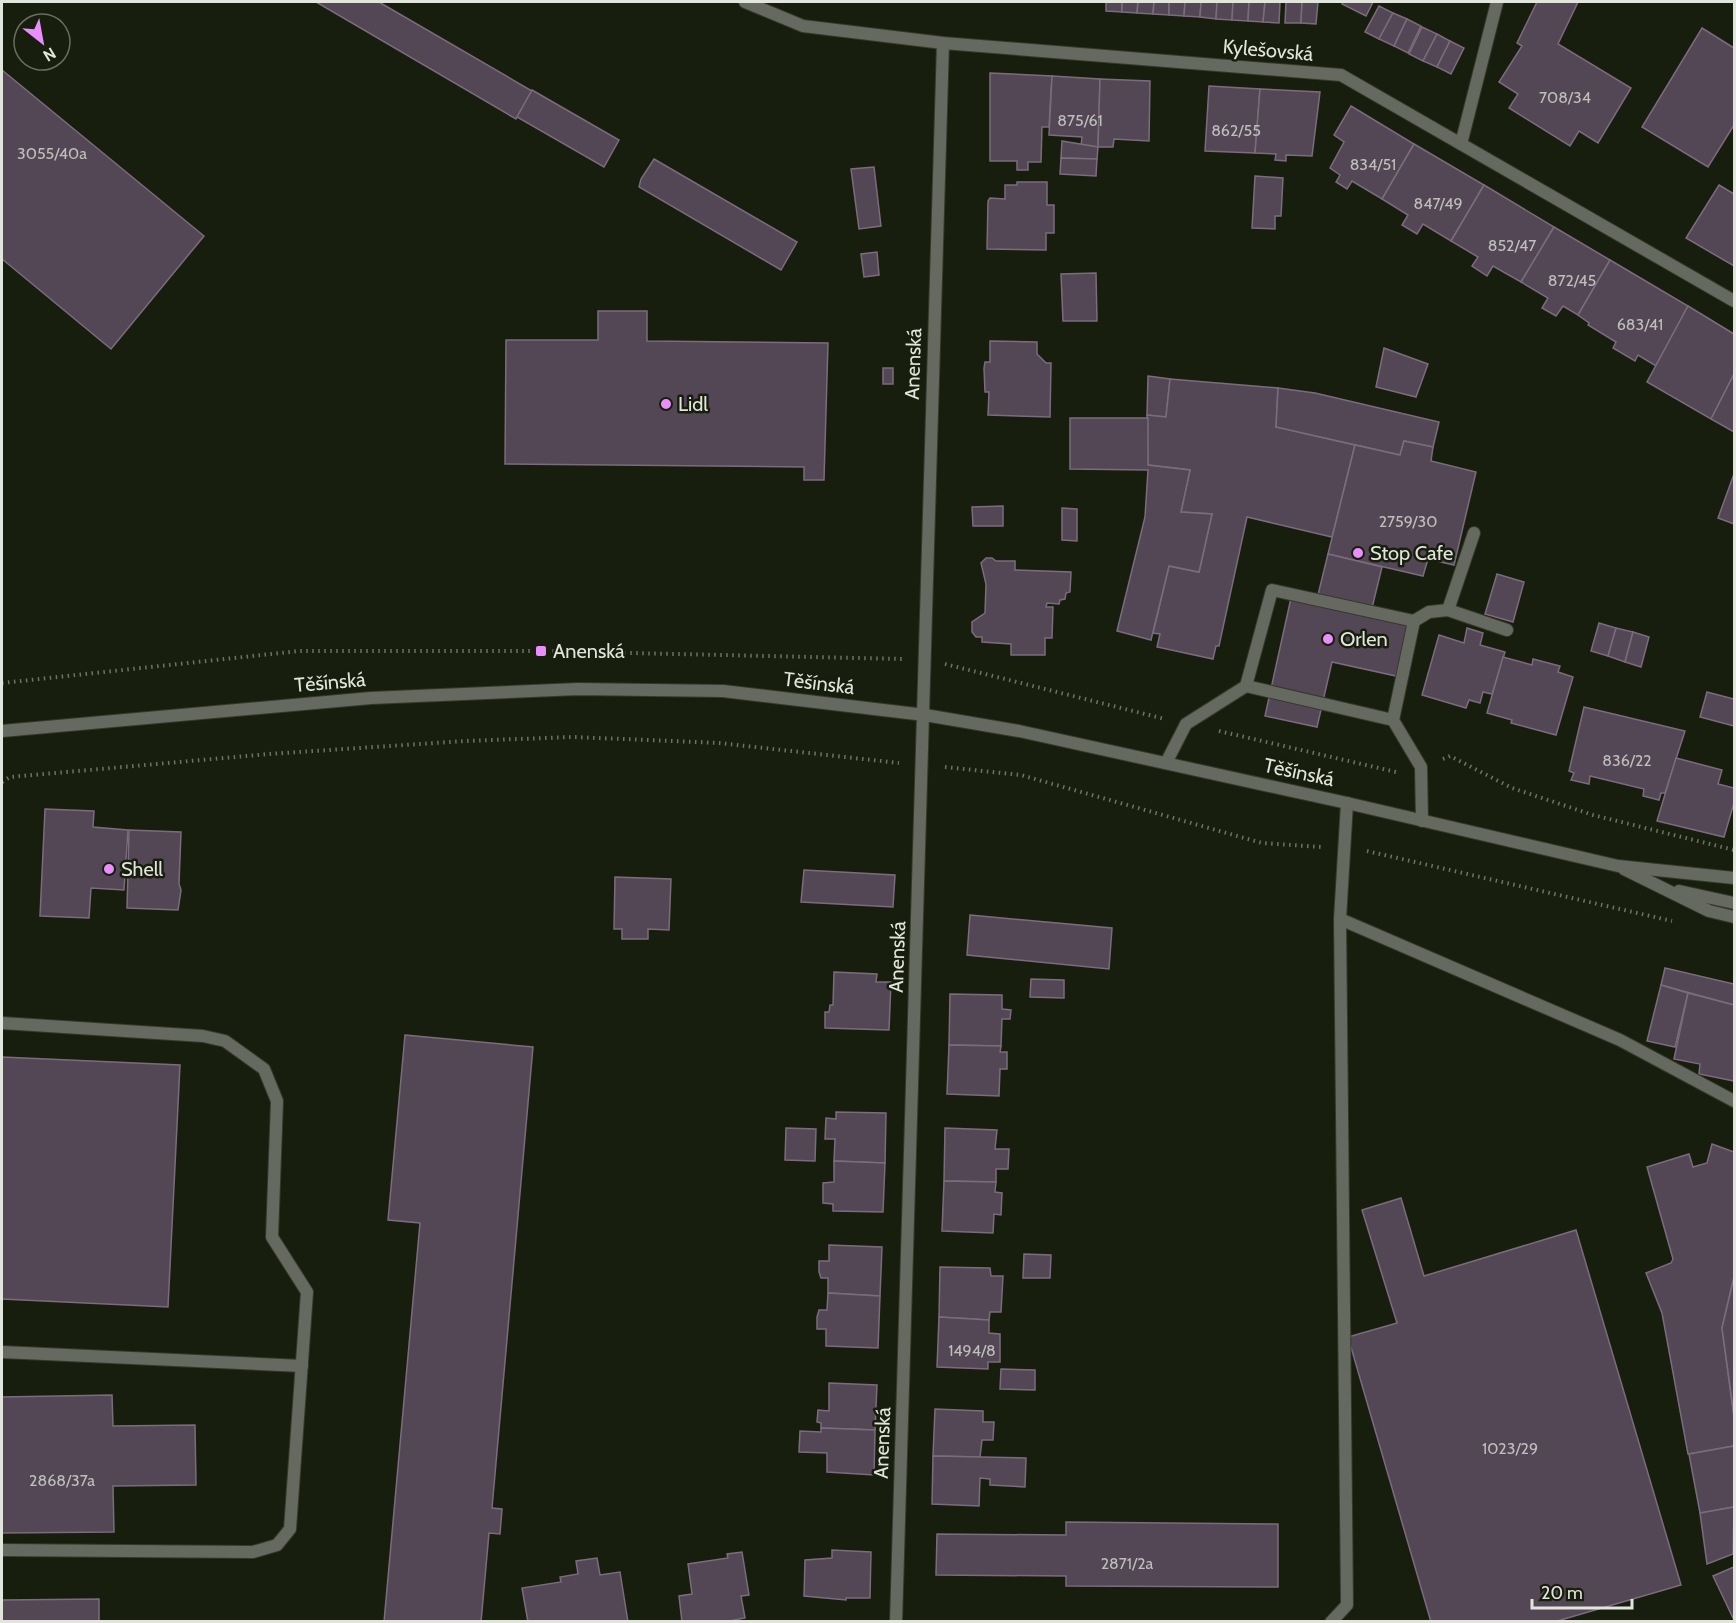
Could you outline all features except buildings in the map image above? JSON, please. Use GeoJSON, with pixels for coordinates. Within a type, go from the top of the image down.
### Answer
{"type":"FeatureCollection","features":[{"type":"Feature","properties":{"kind":"street","name":"Kylešovská"},"geometry":{"type":"LineString","coordinates":[[745,2],[803,26],[943,43],[1341,75],[1734,301]]}},
{"type":"Feature","properties":{"kind":"street"},"geometry":{"type":"LineString","coordinates":[[1461,144],[1497,2]]}},
{"type":"Feature","properties":{"kind":"street","name":"Anenská"},"geometry":{"type":"LineString","coordinates":[[896,1622],[925,715],[924,647],[943,43]]}},
{"type":"Feature","properties":{"kind":"street"},"geometry":{"type":"LineString","coordinates":[[1448,610],[1474,533]]}},
{"type":"Feature","properties":{"kind":"street"},"geometry":{"type":"LineString","coordinates":[[1166,763],[1186,724],[1246,686],[1272,590],[1414,621],[1429,612],[1448,610],[1507,630]]}},
{"type":"Feature","properties":{"kind":"street"},"geometry":{"type":"LineString","coordinates":[[1414,621],[1393,720],[1421,767],[1422,820]]}},
{"type":"Feature","properties":{"kind":"street"},"geometry":{"type":"LineString","coordinates":[[1246,686],[1393,720]]}},
{"type":"Feature","properties":{"kind":"street","name":"Těšínská"},"geometry":{"type":"LineString","coordinates":[[2,731],[371,698],[578,689],[723,692],[925,715],[1019,731],[1347,803],[1618,866],[1734,878]]}},
{"type":"Feature","properties":{"kind":"street"},"geometry":{"type":"LineString","coordinates":[[1331,1622],[1347,1605],[1340,919],[1347,803]]}},
{"type":"Feature","properties":{"kind":"street","name":"Těšínská"},"geometry":{"type":"LineString","coordinates":[[1618,866],[1709,911],[1734,917]]}},
{"type":"Feature","properties":{"kind":"street","name":"Těšínská"},"geometry":{"type":"LineString","coordinates":[[1660,887],[1734,903]]}},
{"type":"Feature","properties":{"kind":"street"},"geometry":{"type":"LineString","coordinates":[[1340,919],[1620,1040],[1734,1101]]}},
{"type":"Feature","properties":{"kind":"street"},"geometry":{"type":"LineString","coordinates":[[2,1023],[203,1036],[225,1041],[264,1069],[277,1101],[272,1238],[308,1292],[290,1529],[277,1545],[253,1552],[2,1550]]}},
{"type":"Feature","properties":{"kind":"street"},"geometry":{"type":"LineString","coordinates":[[2,1352],[302,1366]]}},
{"type":"Feature","properties":{"kind":"path"},"geometry":{"type":"LineString","coordinates":[[2,782],[10,777],[269,754],[465,741],[573,737],[719,743],[1021,775],[1262,843],[1381,852],[1679,922]]}},
{"type":"Feature","properties":{"kind":"place","name":"Lidl"},"geometry":{"type":"Point","coordinates":[666,404]}},
{"type":"Feature","properties":{"kind":"place","name":"Stop Cafe"},"geometry":{"type":"Point","coordinates":[1358,553]}},
{"type":"Feature","properties":{"kind":"place","name":"Orlen"},"geometry":{"type":"Point","coordinates":[1328,639]}},
{"type":"Feature","properties":{"kind":"place","name":"Anenská"},"geometry":{"type":"Point","coordinates":[541,651]}},
{"type":"Feature","properties":{"kind":"place","name":"Shell"},"geometry":{"type":"Point","coordinates":[109,869]}}]}
